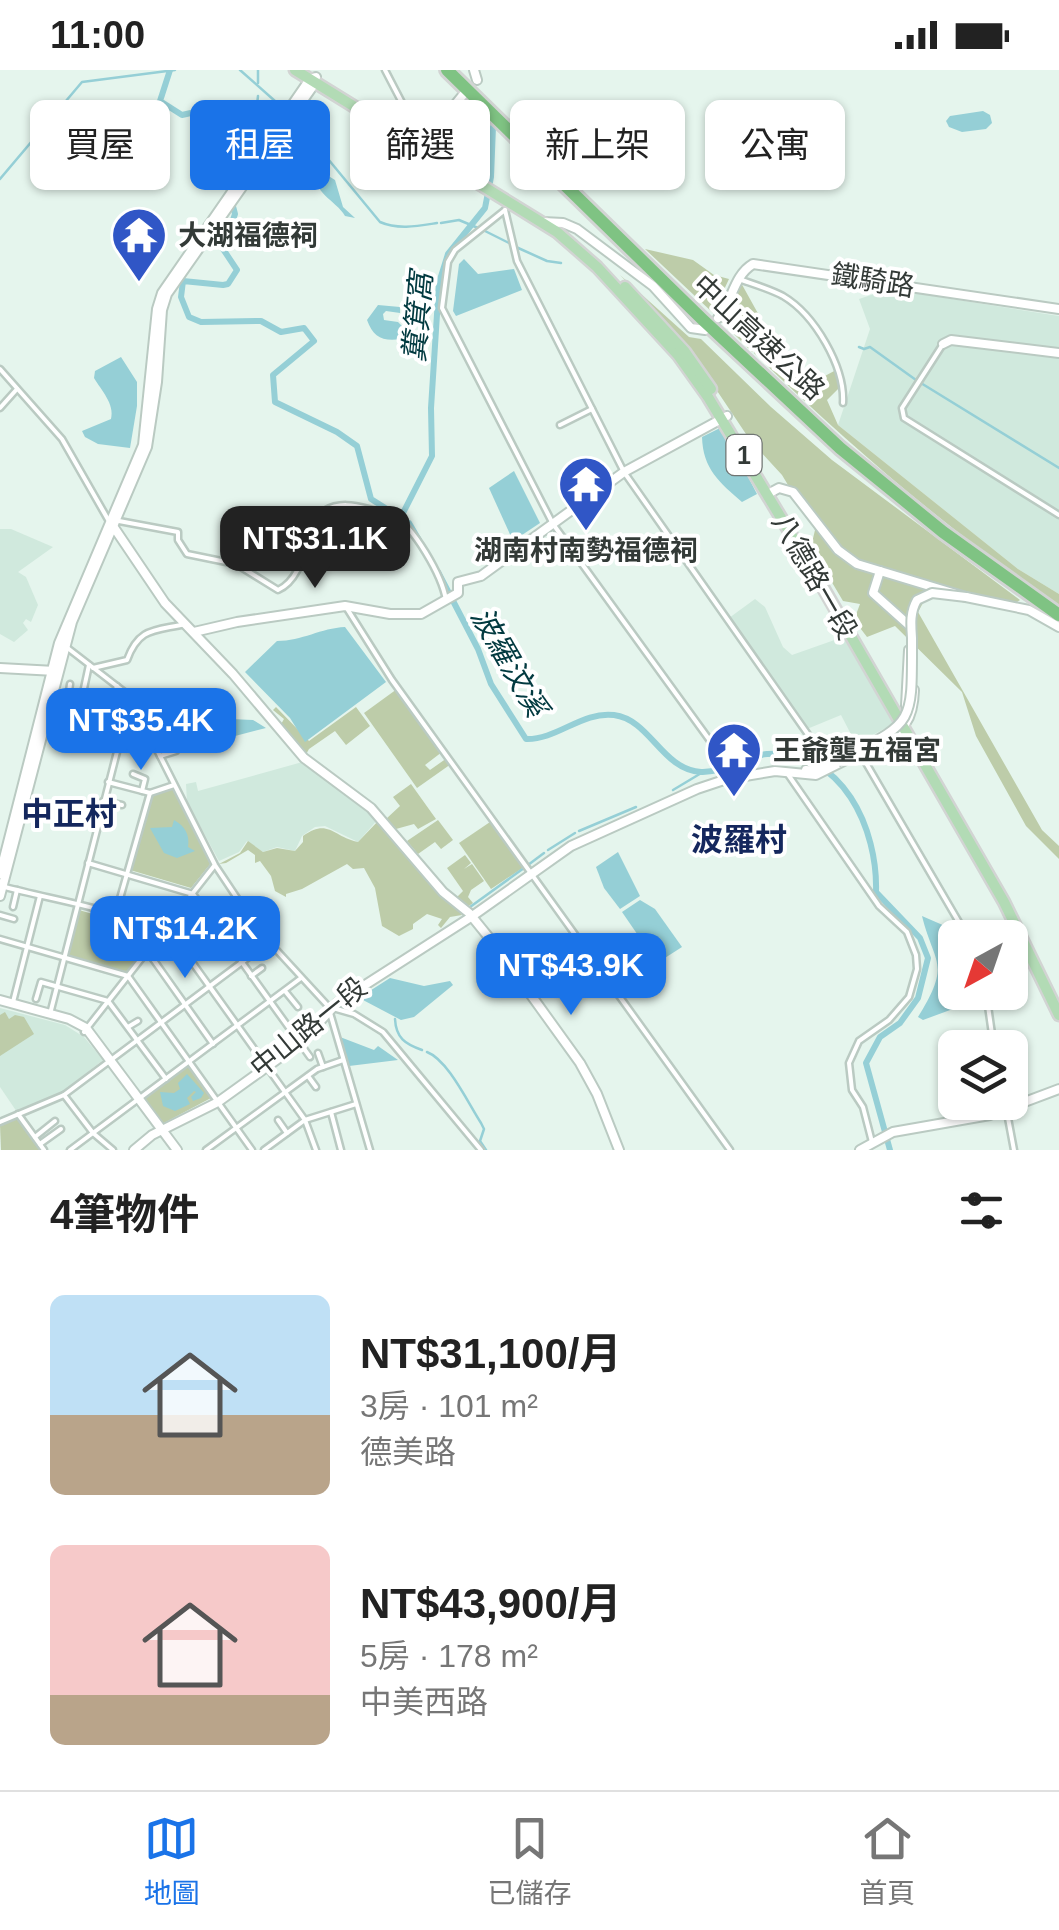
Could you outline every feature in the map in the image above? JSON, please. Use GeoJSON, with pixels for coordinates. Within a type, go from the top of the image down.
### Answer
{"type":"FeatureCollection","features":[{"type":"Feature","properties":{"kind":"highway","name":"中山高速公路"},"geometry":{"type":"LineString","coordinates":[[447,70],[614,227]]}},
{"type":"Feature","properties":{"kind":"highway","name":"中山高速公路"},"geometry":{"type":"LineString","coordinates":[[458,70],[730,347],[840,448],[943,532],[1059,615]]}},
{"type":"Feature","properties":{"kind":"highway","name":"中山高速公路"},"geometry":{"type":"LineString","coordinates":[[633,247],[842,440],[947,526],[1059,606]]}},
{"type":"Feature","properties":{"kind":"main road","name":"1"},"geometry":{"type":"LineString","coordinates":[[295,70],[313,76],[350,100]]}},
{"type":"Feature","properties":{"kind":"main road","name":"1"},"geometry":{"type":"LineString","coordinates":[[490,189],[502,199]]}},
{"type":"Feature","properties":{"kind":"main road","name":"八德路一段"},"geometry":{"type":"LineString","coordinates":[[502,199],[549,222],[601,262],[684,352],[947,798],[1013,918],[1059,1015]]}},
{"type":"Feature","properties":{"kind":"main road","name":"八德路一段"},"geometry":{"type":"LineString","coordinates":[[947,798],[1008,899],[1059,1002]]}},
{"type":"Feature","properties":{"kind":"street"},"geometry":{"type":"LineString","coordinates":[[385,70],[400,100]]}},
{"type":"Feature","properties":{"kind":"street"},"geometry":{"type":"LineString","coordinates":[[55,671],[143,445],[158,302],[168,280],[230,198],[313,76]]}},
{"type":"Feature","properties":{"kind":"street"},"geometry":{"type":"LineString","coordinates":[[459,100],[463,95]]}},
{"type":"Feature","properties":{"kind":"street"},"geometry":{"type":"LineString","coordinates":[[502,199],[518,261],[624,472],[832,764]]}},
{"type":"Feature","properties":{"kind":"street"},"geometry":{"type":"LineString","coordinates":[[502,199],[448,262],[442,308],[553,524],[724,760],[727,772]]}},
{"type":"Feature","properties":{"kind":"street"},"geometry":{"type":"LineString","coordinates":[[549,222],[577,230],[653,286],[691,328],[705,330]]}},
{"type":"Feature","properties":{"kind":"street","name":"鐵騎路"},"geometry":{"type":"LineString","coordinates":[[738,279],[748,267],[758,264],[1059,309]]}},
{"type":"Feature","properties":{"kind":"street"},"geometry":{"type":"LineString","coordinates":[[718,318],[729,305],[738,279],[787,298],[829,349],[839,370],[843,404]]}},
{"type":"Feature","properties":{"kind":"street"},"geometry":{"type":"LineString","coordinates":[[1059,355],[951,340],[942,344],[902,408],[904,418],[1059,515]]}},
{"type":"Feature","properties":{"kind":"street"},"geometry":{"type":"LineString","coordinates":[[0,369],[62,439],[165,603],[280,726],[304,758],[372,808],[443,892],[470,915],[526,985],[580,1063],[597,1094],[618,1150]]}},
{"type":"Feature","properties":{"kind":"street"},"geometry":{"type":"LineString","coordinates":[[0,408],[17,389]]}},
{"type":"Feature","properties":{"kind":"street"},"geometry":{"type":"LineString","coordinates":[[560,424],[592,409]]}},
{"type":"Feature","properties":{"kind":"street"},"geometry":{"type":"LineString","coordinates":[[194,632],[345,606],[421,614],[450,598],[458,582],[481,576],[624,472],[724,417]]}},
{"type":"Feature","properties":{"kind":"street"},"geometry":{"type":"LineString","coordinates":[[770,493],[779,488],[794,492],[838,550],[857,564],[966,597]]}},
{"type":"Feature","properties":{"kind":"street"},"geometry":{"type":"LineString","coordinates":[[113,523],[178,532],[178,540],[187,554],[236,564],[278,590],[289,585],[322,511],[352,504],[387,512],[400,520],[450,598]]}},
{"type":"Feature","properties":{"kind":"street"},"geometry":{"type":"LineString","coordinates":[[0,874],[70,614],[113,523]]}},
{"type":"Feature","properties":{"kind":"street"},"geometry":{"type":"LineString","coordinates":[[832,764],[904,723],[913,712],[914,631],[873,592],[880,570]]}},
{"type":"Feature","properties":{"kind":"street"},"geometry":{"type":"LineString","coordinates":[[814,773],[894,731],[907,718],[911,614],[917,600],[932,593],[966,597],[1029,610],[1059,628]]}},
{"type":"Feature","properties":{"kind":"street"},"geometry":{"type":"LineString","coordinates":[[345,606],[392,680],[730,1150]]}},
{"type":"Feature","properties":{"kind":"street"},"geometry":{"type":"LineString","coordinates":[[91,666],[127,660],[134,641],[142,634],[185,624]]}},
{"type":"Feature","properties":{"kind":"street"},"geometry":{"type":"LineString","coordinates":[[50,1014],[131,697],[65,646]]}},
{"type":"Feature","properties":{"kind":"street"},"geometry":{"type":"LineString","coordinates":[[83,693],[91,666]]}},
{"type":"Feature","properties":{"kind":"street"},"geometry":{"type":"LineString","coordinates":[[0,668],[55,671]]}},
{"type":"Feature","properties":{"kind":"street"},"geometry":{"type":"LineString","coordinates":[[68,699],[70,684]]}},
{"type":"Feature","properties":{"kind":"street"},"geometry":{"type":"LineString","coordinates":[[114,700],[117,686]]}},
{"type":"Feature","properties":{"kind":"street"},"geometry":{"type":"LineString","coordinates":[[49,692],[146,733],[215,865],[270,942],[330,1008],[369,1149],[361,1150]]}},
{"type":"Feature","properties":{"kind":"street"},"geometry":{"type":"LineString","coordinates":[[49,692],[1,890],[18,890],[116,916],[177,941],[305,1120],[316,1150]]}},
{"type":"Feature","properties":{"kind":"street"},"geometry":{"type":"LineString","coordinates":[[128,707],[146,711]]}},
{"type":"Feature","properties":{"kind":"street"},"geometry":{"type":"LineString","coordinates":[[118,746],[137,750]]}},
{"type":"Feature","properties":{"kind":"street"},"geometry":{"type":"LineString","coordinates":[[858,750],[958,920]]}},
{"type":"Feature","properties":{"kind":"street"},"geometry":{"type":"LineString","coordinates":[[160,756],[176,751]]}},
{"type":"Feature","properties":{"kind":"street","name":"中山路一段"},"geometry":{"type":"LineString","coordinates":[[132,1150],[160,1130],[217,1100],[298,1042],[330,1008],[580,836],[727,772],[756,768],[814,773]]}},
{"type":"Feature","properties":{"kind":"street","name":"中山路一段"},"geometry":{"type":"LineString","coordinates":[[531,872],[571,846],[697,789],[757,772],[814,773]]}},
{"type":"Feature","properties":{"kind":"street"},"geometry":{"type":"LineString","coordinates":[[787,773],[879,906],[907,932],[916,955],[918,970],[909,997],[889,1020],[859,1040],[849,1063],[852,1090],[876,1140]]}},
{"type":"Feature","properties":{"kind":"street"},"geometry":{"type":"LineString","coordinates":[[133,774],[145,779],[142,791]]}},
{"type":"Feature","properties":{"kind":"street"},"geometry":{"type":"LineString","coordinates":[[108,782],[150,793],[174,785]]}},
{"type":"Feature","properties":{"kind":"street"},"geometry":{"type":"LineString","coordinates":[[116,916],[150,793]]}},
{"type":"Feature","properties":{"kind":"street"},"geometry":{"type":"LineString","coordinates":[[103,801],[122,805]]}},
{"type":"Feature","properties":{"kind":"street"},"geometry":{"type":"LineString","coordinates":[[88,864],[192,894],[310,1056]]}},
{"type":"Feature","properties":{"kind":"street"},"geometry":{"type":"LineString","coordinates":[[85,1030],[215,865]]}},
{"type":"Feature","properties":{"kind":"street"},"geometry":{"type":"LineString","coordinates":[[12,908],[18,890]]}},
{"type":"Feature","properties":{"kind":"street"},"geometry":{"type":"LineString","coordinates":[[12,1005],[40,896]]}},
{"type":"Feature","properties":{"kind":"street"},"geometry":{"type":"LineString","coordinates":[[235,918],[246,910]]}},
{"type":"Feature","properties":{"kind":"street"},"geometry":{"type":"LineString","coordinates":[[0,915],[14,918]]}},
{"type":"Feature","properties":{"kind":"street"},"geometry":{"type":"LineString","coordinates":[[196,932],[226,918]]}},
{"type":"Feature","properties":{"kind":"street"},"geometry":{"type":"LineString","coordinates":[[190,959],[223,936]]}},
{"type":"Feature","properties":{"kind":"street"},"geometry":{"type":"LineString","coordinates":[[0,939],[128,976],[252,1150]]}},
{"type":"Feature","properties":{"kind":"street"},"geometry":{"type":"LineString","coordinates":[[0,1122],[64,1094],[270,942]]}},
{"type":"Feature","properties":{"kind":"street"},"geometry":{"type":"LineString","coordinates":[[148,952],[213,1044]]}},
{"type":"Feature","properties":{"kind":"street"},"geometry":{"type":"LineString","coordinates":[[157,965],[165,959]]}},
{"type":"Feature","properties":{"kind":"street"},"geometry":{"type":"LineString","coordinates":[[251,976],[262,968]]}},
{"type":"Feature","properties":{"kind":"street"},"geometry":{"type":"LineString","coordinates":[[73,1149],[302,978]]}},
{"type":"Feature","properties":{"kind":"street"},"geometry":{"type":"LineString","coordinates":[[36,999],[40,982],[108,1001],[166,1079]]}},
{"type":"Feature","properties":{"kind":"street"},"geometry":{"type":"LineString","coordinates":[[285,991],[298,1007]]}},
{"type":"Feature","properties":{"kind":"street"},"geometry":{"type":"LineString","coordinates":[[0,1002],[50,1014],[85,1030],[176,1150]]}},
{"type":"Feature","properties":{"kind":"street"},"geometry":{"type":"LineString","coordinates":[[330,1008],[354,1014],[384,1032],[481,1150]]}},
{"type":"Feature","properties":{"kind":"street"},"geometry":{"type":"LineString","coordinates":[[128,1027],[138,1020]]}},
{"type":"Feature","properties":{"kind":"street"},"geometry":{"type":"LineString","coordinates":[[318,1053],[323,1067]]}},
{"type":"Feature","properties":{"kind":"street"},"geometry":{"type":"LineString","coordinates":[[206,1150],[308,1076],[344,1060]]}},
{"type":"Feature","properties":{"kind":"street"},"geometry":{"type":"LineString","coordinates":[[308,1076],[316,1087]]}},
{"type":"Feature","properties":{"kind":"street"},"geometry":{"type":"LineString","coordinates":[[1028,1099],[1059,1088]]}},
{"type":"Feature","properties":{"kind":"street"},"geometry":{"type":"LineString","coordinates":[[64,1094],[93,1133],[113,1150]]}},
{"type":"Feature","properties":{"kind":"street"},"geometry":{"type":"LineString","coordinates":[[264,1150],[305,1120],[356,1104]]}},
{"type":"Feature","properties":{"kind":"street"},"geometry":{"type":"LineString","coordinates":[[331,1112],[341,1150]]}},
{"type":"Feature","properties":{"kind":"street"},"geometry":{"type":"LineString","coordinates":[[18,1114],[42,1147],[61,1129]]}},
{"type":"Feature","properties":{"kind":"street"},"geometry":{"type":"LineString","coordinates":[[278,1120],[287,1134]]}},
{"type":"Feature","properties":{"kind":"street"},"geometry":{"type":"LineString","coordinates":[[860,1150],[893,1132],[945,1120]]}},
{"type":"Feature","properties":{"kind":"street"},"geometry":{"type":"LineString","coordinates":[[1009,1120],[1014,1150]]}},
{"type":"Feature","properties":{"kind":"street"},"geometry":{"type":"LineString","coordinates":[[35,1136],[55,1121]]}},
{"type":"Feature","properties":{"kind":"shaded area"},"geometry":{"type":"Polygon","coordinates":[[[889,289],[1059,316],[1059,594],[1018,569],[838,425],[870,329],[859,299],[889,289]]]}},
{"type":"Feature","properties":{"kind":"shaded area"},"geometry":{"type":"Polygon","coordinates":[[[0,529],[11,529],[53,547],[18,572],[26,577],[38,605],[31,622],[26,619],[23,623],[28,630],[14,642],[0,634],[0,529]]]}},
{"type":"Feature","properties":{"kind":"shaded area"},"geometry":{"type":"Polygon","coordinates":[[[755,599],[765,607],[783,647],[792,655],[843,637],[895,723],[856,744],[841,715],[807,729],[729,618],[755,599]]]}},
{"type":"Feature","properties":{"kind":"shaded area"},"geometry":{"type":"Polygon","coordinates":[[[306,761],[379,818],[358,842],[325,826],[315,827],[302,836],[295,851],[277,847],[263,852],[247,841],[239,852],[219,861],[187,802],[186,784],[196,782],[198,791],[306,761]]]}},
{"type":"Feature","properties":{"kind":"shaded area"},"geometry":{"type":"Polygon","coordinates":[[[0,1008],[65,1025],[84,1037],[103,1060],[62,1092],[17,1112],[0,1087],[0,1008]]]}},
{"type":"Feature","properties":{"kind":"green space"},"geometry":{"type":"Polygon","coordinates":[[[645,249],[693,260],[714,275],[729,279],[713,313],[645,249]]]}},
{"type":"Feature","properties":{"kind":"green space"},"geometry":{"type":"Polygon","coordinates":[[[620,275],[689,337],[701,339],[832,460],[1020,600],[1014,604],[934,583],[918,612],[1042,830],[1059,846],[1059,859],[1026,826],[976,736],[962,692],[895,626],[867,637],[854,620],[860,604],[843,601],[811,547],[815,530],[782,475],[750,440],[685,343],[620,275]]]}},
{"type":"Feature","properties":{"kind":"green space"},"geometry":{"type":"Polygon","coordinates":[[[740,281],[771,337],[752,352],[720,320],[740,281]]]}},
{"type":"Feature","properties":{"kind":"green space"},"geometry":{"type":"Polygon","coordinates":[[[773,337],[810,384],[836,370],[840,387],[827,400],[838,425],[1018,569],[1059,594],[1059,605],[939,517],[790,387],[754,353],[773,337]]]}},
{"type":"Feature","properties":{"kind":"green space"},"geometry":{"type":"Polygon","coordinates":[[[397,689],[442,752],[425,765],[430,770],[447,758],[451,764],[417,788],[364,713],[397,689]]]}},
{"type":"Feature","properties":{"kind":"green space"},"geometry":{"type":"Polygon","coordinates":[[[276,707],[309,741],[356,707],[370,726],[346,745],[335,731],[309,749],[304,758],[280,726],[284,719],[273,710],[276,707]]]}},
{"type":"Feature","properties":{"kind":"green space"},"geometry":{"type":"Polygon","coordinates":[[[411,784],[436,819],[418,829],[414,824],[396,829],[386,819],[400,806],[393,797],[411,784]]]}},
{"type":"Feature","properties":{"kind":"green space"},"geometry":{"type":"Polygon","coordinates":[[[172,787],[211,863],[191,888],[130,870],[152,794],[172,787]]]}},
{"type":"Feature","properties":{"kind":"green space"},"geometry":{"type":"Polygon","coordinates":[[[380,819],[462,915],[450,917],[441,928],[438,925],[442,919],[427,914],[413,924],[413,929],[399,936],[382,926],[375,888],[364,868],[353,869],[347,864],[286,897],[275,891],[271,876],[260,861],[255,863],[255,855],[248,850],[219,864],[240,853],[248,841],[263,852],[277,848],[295,851],[303,836],[318,828],[358,842],[380,819]]]}},
{"type":"Feature","properties":{"kind":"green space"},"geometry":{"type":"Polygon","coordinates":[[[438,820],[453,840],[441,849],[435,842],[418,854],[407,841],[438,820]]]}},
{"type":"Feature","properties":{"kind":"green space"},"geometry":{"type":"Polygon","coordinates":[[[493,820],[524,867],[491,889],[459,843],[493,820]]]}},
{"type":"Feature","properties":{"kind":"green space"},"geometry":{"type":"Polygon","coordinates":[[[465,855],[471,863],[464,869],[472,864],[484,881],[471,890],[468,897],[473,903],[466,908],[456,898],[463,891],[447,868],[465,855]]]}},
{"type":"Feature","properties":{"kind":"green space"},"geometry":{"type":"Polygon","coordinates":[[[79,910],[157,933],[125,974],[67,956],[79,910]]]}},
{"type":"Feature","properties":{"kind":"green space"},"geometry":{"type":"Polygon","coordinates":[[[5,1012],[9,1019],[15,1015],[24,1017],[34,1034],[0,1056],[0,1015],[5,1012]]]}},
{"type":"Feature","properties":{"kind":"green space"},"geometry":{"type":"Polygon","coordinates":[[[189,1065],[211,1098],[162,1124],[144,1098],[189,1065]]]}},
{"type":"Feature","properties":{"kind":"green space"},"geometry":{"type":"Polygon","coordinates":[[[17,1117],[40,1150],[1,1150],[0,1125],[17,1117]]]}},
{"type":"Feature","properties":{"kind":"water"},"geometry":{"type":"Polygon","coordinates":[[[983,111],[990,115],[992,123],[986,129],[962,132],[949,127],[946,121],[950,116],[983,111]]]}},
{"type":"Feature","properties":{"kind":"water"},"geometry":{"type":"Polygon","coordinates":[[[330,177],[335,180],[343,207],[355,218],[345,216],[321,190],[330,190],[330,177]]]}},
{"type":"Feature","properties":{"kind":"water"},"geometry":{"type":"Polygon","coordinates":[[[464,259],[478,274],[514,269],[522,290],[456,316],[453,311],[459,264],[464,259]]]}},
{"type":"Feature","properties":{"kind":"water"},"geometry":{"type":"Polygon","coordinates":[[[378,305],[400,307],[400,313],[383,314],[384,320],[403,327],[401,339],[384,339],[372,331],[367,320],[378,305]]]}},
{"type":"Feature","properties":{"kind":"water"},"geometry":{"type":"Polygon","coordinates":[[[121,357],[137,382],[130,448],[98,444],[82,431],[111,419],[111,408],[94,378],[95,371],[121,357]]]}},
{"type":"Feature","properties":{"kind":"water"},"geometry":{"type":"Polygon","coordinates":[[[722,427],[757,494],[742,502],[720,481],[705,458],[702,437],[722,427]]]}},
{"type":"Feature","properties":{"kind":"water"},"geometry":{"type":"Polygon","coordinates":[[[514,471],[540,523],[513,541],[489,488],[514,471]]]}},
{"type":"Feature","properties":{"kind":"water"},"geometry":{"type":"Polygon","coordinates":[[[345,627],[386,682],[305,742],[290,718],[245,672],[277,641],[345,627]]]}},
{"type":"Feature","properties":{"kind":"water"},"geometry":{"type":"Polygon","coordinates":[[[206,705],[230,719],[253,720],[266,728],[193,747],[176,729],[179,710],[206,705]]]}},
{"type":"Feature","properties":{"kind":"water"},"geometry":{"type":"Polygon","coordinates":[[[174,820],[184,828],[188,847],[195,851],[177,858],[164,853],[150,828],[172,827],[174,820]]]}},
{"type":"Feature","properties":{"kind":"water"},"geometry":{"type":"Polygon","coordinates":[[[618,852],[640,896],[620,909],[604,888],[596,867],[618,852]]]}},
{"type":"Feature","properties":{"kind":"water"},"geometry":{"type":"Polygon","coordinates":[[[640,900],[655,909],[682,947],[657,963],[622,912],[640,900]]]}},
{"type":"Feature","properties":{"kind":"water"},"geometry":{"type":"Polygon","coordinates":[[[922,916],[938,923],[938,1010],[950,1010],[923,1020],[918,1017],[935,985],[935,955],[922,916]]]}},
{"type":"Feature","properties":{"kind":"water"},"geometry":{"type":"Polygon","coordinates":[[[390,978],[424,986],[450,981],[453,985],[414,1017],[401,1020],[363,1000],[365,994],[390,978]]]}},
{"type":"Feature","properties":{"kind":"water"},"geometry":{"type":"Polygon","coordinates":[[[340,1037],[374,1050],[378,1046],[398,1060],[349,1066],[340,1037]]]}},
{"type":"Feature","properties":{"kind":"water"},"geometry":{"type":"Polygon","coordinates":[[[187,1074],[204,1093],[201,1098],[193,1101],[194,1091],[187,1098],[190,1104],[175,1111],[163,1106],[160,1092],[174,1093],[180,1089],[178,1083],[187,1074]]]}},
{"type":"Feature","properties":{"kind":"waterway"},"geometry":{"type":"LineString","coordinates":[[170,70],[160,101],[182,115],[217,107],[222,113],[216,141],[235,214],[223,249],[237,270],[228,284],[183,281],[181,297],[189,317],[201,322],[261,321],[281,332],[304,328],[314,341],[273,375],[275,402],[357,446],[371,499],[409,523],[419,540]]}},
{"type":"Feature","properties":{"kind":"waterway"},"geometry":{"type":"LineString","coordinates":[[0,179],[82,82],[175,70]]}},
{"type":"Feature","properties":{"kind":"waterway"},"geometry":{"type":"LineString","coordinates":[[240,70],[274,100]]}},
{"type":"Feature","properties":{"kind":"waterway"},"geometry":{"type":"LineString","coordinates":[[258,70],[258,83]]}},
{"type":"Feature","properties":{"kind":"waterway"},"geometry":{"type":"LineString","coordinates":[[258,96],[258,100]]}},
{"type":"Feature","properties":{"kind":"waterway","name":"糞箕窩"},"geometry":{"type":"LineString","coordinates":[[401,517],[432,456],[439,283],[448,254],[485,208],[493,127]]}},
{"type":"Feature","properties":{"kind":"waterway"},"geometry":{"type":"LineString","coordinates":[[330,161],[380,222],[401,227],[437,223]]}},
{"type":"Feature","properties":{"kind":"waterway"},"geometry":{"type":"LineString","coordinates":[[441,223],[459,220],[478,228]]}},
{"type":"Feature","properties":{"kind":"waterway"},"geometry":{"type":"LineString","coordinates":[[485,231],[509,243]]}},
{"type":"Feature","properties":{"kind":"waterway"},"geometry":{"type":"LineString","coordinates":[[516,247],[561,263]]}},
{"type":"Feature","properties":{"kind":"waterway"},"geometry":{"type":"LineString","coordinates":[[859,347],[870,347],[1059,468]]}},
{"type":"Feature","properties":{"kind":"waterway","name":"波羅汶溪"},"geometry":{"type":"LineString","coordinates":[[438,572],[478,649],[491,684],[526,739],[548,735],[591,717],[614,715],[638,726],[687,769],[710,772],[759,755],[794,756],[816,764],[851,798],[870,843],[876,892],[920,938],[928,958],[918,998],[900,1023],[880,1037],[866,1063],[890,1150]]}},
{"type":"Feature","properties":{"kind":"waterway"},"geometry":{"type":"LineString","coordinates":[[673,790],[703,772]]}},
{"type":"Feature","properties":{"kind":"waterway"},"geometry":{"type":"LineString","coordinates":[[579,831],[636,807]]}},
{"type":"Feature","properties":{"kind":"waterway"},"geometry":{"type":"LineString","coordinates":[[548,850],[575,833]]}},
{"type":"Feature","properties":{"kind":"waterway"},"geometry":{"type":"LineString","coordinates":[[528,865],[544,853]]}},
{"type":"Feature","properties":{"kind":"waterway"},"geometry":{"type":"LineString","coordinates":[[470,907],[524,868]]}},
{"type":"Feature","properties":{"kind":"waterway"},"geometry":{"type":"LineString","coordinates":[[395,1019],[402,1039],[422,1050]]}},
{"type":"Feature","properties":{"kind":"waterway"},"geometry":{"type":"LineString","coordinates":[[427,1052],[450,1073],[464,1094],[484,1129],[480,1141],[486,1150]]}},
{"type":"Feature","properties":{"kind":"place","name":"大湖福德祠"},"geometry":{"type":"Point","coordinates":[139,284]}},
{"type":"Feature","properties":{"kind":"place","name":"湖南村南勢福德祠"},"geometry":{"type":"Point","coordinates":[586,533]}},
{"type":"Feature","properties":{"kind":"place","name":"王爺壟五福宮"},"geometry":{"type":"Point","coordinates":[734,799]}},
{"type":"Feature","properties":{"kind":"district","name":"中正村"},"geometry":{"type":"Point","coordinates":[69,814]}},
{"type":"Feature","properties":{"kind":"district","name":"波羅村"},"geometry":{"type":"Point","coordinates":[739,840]}}]}
